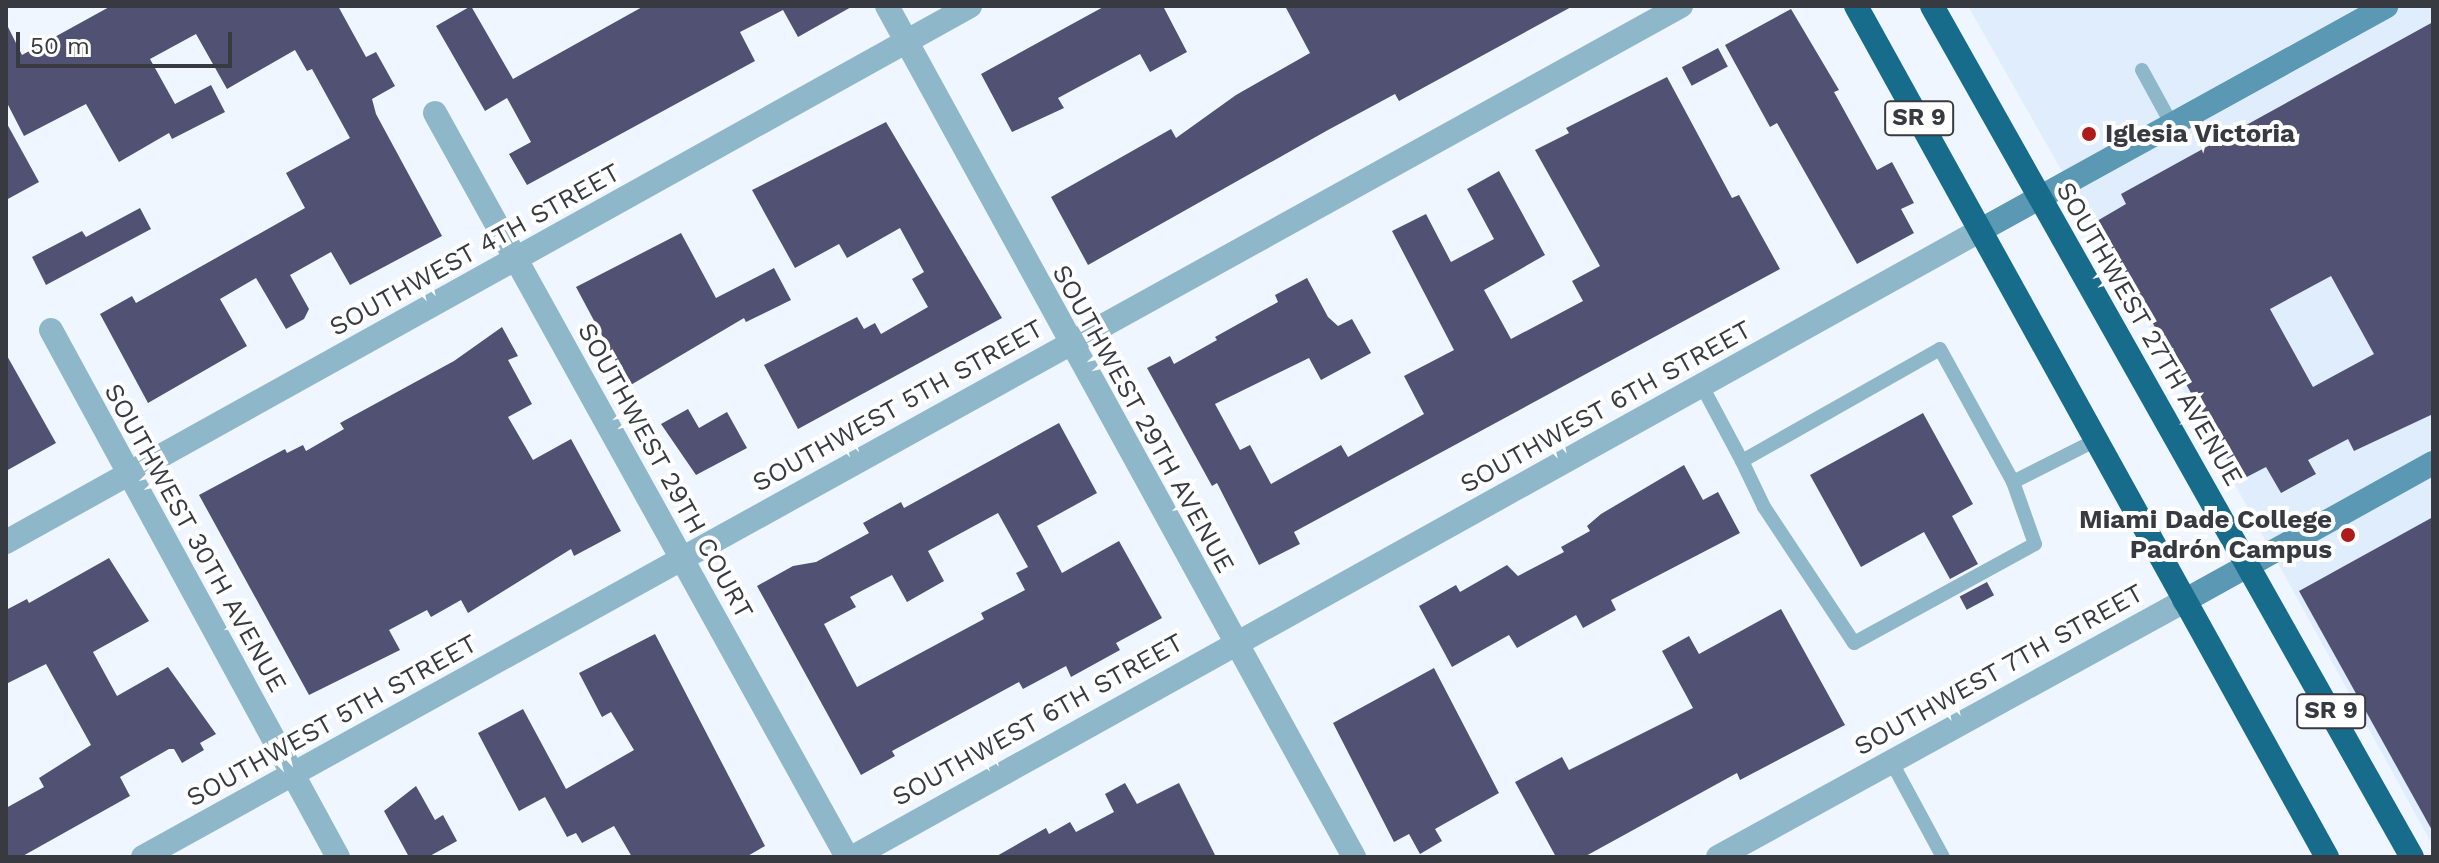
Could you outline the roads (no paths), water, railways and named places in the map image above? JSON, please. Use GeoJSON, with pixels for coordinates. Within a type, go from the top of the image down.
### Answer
{"type":"FeatureCollection","features":[{"type":"Feature","properties":{"kind":"highway","name":"SR 9"},"geometry":{"type":"LineString","coordinates":[[1856,6],[2094,441],[2327,857]]}},
{"type":"Feature","properties":{"kind":"highway","name":"SOUTHWEST 27TH AVENUE"},"geometry":{"type":"LineString","coordinates":[[1932,6],[2412,857]]}},
{"type":"Feature","properties":{"kind":"street","name":"SOUTHWEST 29TH AVENUE"},"geometry":{"type":"LineString","coordinates":[[887,6],[1069,343],[1354,857]]}},
{"type":"Feature","properties":{"kind":"street","name":"SOUTHWEST 4TH STREET"},"geometry":{"type":"LineString","coordinates":[[6,542],[970,6]]}},
{"type":"Feature","properties":{"kind":"street","name":"SOUTHWEST 5TH STREET"},"geometry":{"type":"LineString","coordinates":[[143,857],[1681,6]]}},
{"type":"Feature","properties":{"kind":"street","name":"SOUTHWEST 6TH STREET"},"geometry":{"type":"LineString","coordinates":[[850,857],[1235,642],[1703,388],[2171,123],[2386,6]]}},
{"type":"Feature","properties":{"kind":"street","name":"SOUTHWEST 29TH COURT"},"geometry":{"type":"LineString","coordinates":[[435,113],[850,857]]}},
{"type":"Feature","properties":{"kind":"street","name":"SOUTHWEST 30TH AVENUE"},"geometry":{"type":"LineString","coordinates":[[51,330],[127,475],[338,857]]}},
{"type":"Feature","properties":{"kind":"street","name":"SOUTHWEST 7TH STREET"},"geometry":{"type":"LineString","coordinates":[[1718,857],[2433,463]]}},
{"type":"Feature","properties":{"kind":"lane"},"geometry":{"type":"LineString","coordinates":[[2142,70],[2171,123]]}},
{"type":"Feature","properties":{"kind":"lane"},"geometry":{"type":"LineString","coordinates":[[1703,388],[1764,507],[1854,643],[2035,544],[2013,482],[1940,349],[1742,461]]}},
{"type":"Feature","properties":{"kind":"lane"},"geometry":{"type":"LineString","coordinates":[[2013,482],[2094,441]]}},
{"type":"Feature","properties":{"kind":"lane"},"geometry":{"type":"LineString","coordinates":[[1891,761],[1943,857]]}},
{"type":"Feature","properties":{"kind":"place","name":"Iglesia Victoria"},"geometry":{"type":"Point","coordinates":[2089,134]}},
{"type":"Feature","properties":{"kind":"place","name":"Miami Dade College Padrón Campus"},"geometry":{"type":"Point","coordinates":[2348,535]}}]}
